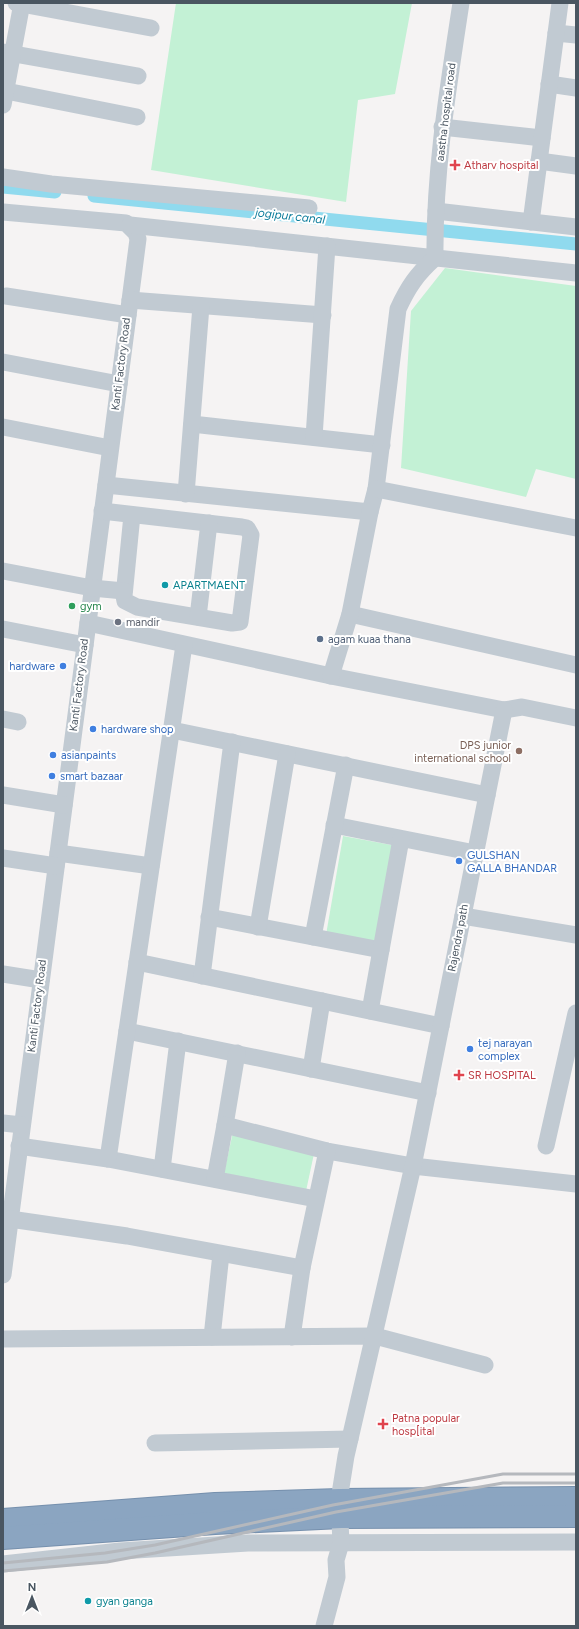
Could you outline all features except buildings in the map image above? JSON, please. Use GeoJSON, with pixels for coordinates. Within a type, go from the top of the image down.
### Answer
{"type":"FeatureCollection","features":[{"type":"Feature","properties":{"kind":"highway"},"geometry":{"type":"LineString","coordinates":[[3,1538],[215,1523],[340,1508],[576,1498]]}},
{"type":"Feature","properties":{"kind":"highway"},"geometry":{"type":"LineString","coordinates":[[3,1520],[215,1504],[576,1516]]}},
{"type":"Feature","properties":{"kind":"street","name":"aastha hospital road"},"geometry":{"type":"LineString","coordinates":[[435,252],[442,127],[461,3]]}},
{"type":"Feature","properties":{"kind":"street"},"geometry":{"type":"LineString","coordinates":[[531,222],[560,3]]}},
{"type":"Feature","properties":{"kind":"street"},"geometry":{"type":"LineString","coordinates":[[137,117],[4,98],[8,53],[20,4],[151,28]]}},
{"type":"Feature","properties":{"kind":"street"},"geometry":{"type":"LineString","coordinates":[[556,33],[576,35]]}},
{"type":"Feature","properties":{"kind":"street"},"geometry":{"type":"LineString","coordinates":[[8,53],[138,76]]}},
{"type":"Feature","properties":{"kind":"street"},"geometry":{"type":"LineString","coordinates":[[549,84],[576,88]]}},
{"type":"Feature","properties":{"kind":"street"},"geometry":{"type":"LineString","coordinates":[[442,127],[542,138]]}},
{"type":"Feature","properties":{"kind":"street"},"geometry":{"type":"LineString","coordinates":[[539,161],[576,166]]}},
{"type":"Feature","properties":{"kind":"street"},"geometry":{"type":"LineString","coordinates":[[3,177],[58,184],[309,208]]}},
{"type":"Feature","properties":{"kind":"street"},"geometry":{"type":"LineString","coordinates":[[3,212],[118,222],[130,225],[327,246],[435,252],[576,273]]}},
{"type":"Feature","properties":{"kind":"street"},"geometry":{"type":"LineString","coordinates":[[436,216],[531,222],[576,227]]}},
{"type":"Feature","properties":{"kind":"street","name":"Kanti Factory Road"},"geometry":{"type":"LineString","coordinates":[[3,1274],[40,980],[138,239],[136,233],[130,225]]}},
{"type":"Feature","properties":{"kind":"street"},"geometry":{"type":"LineString","coordinates":[[314,437],[327,246]]}},
{"type":"Feature","properties":{"kind":"street"},"geometry":{"type":"LineString","coordinates":[[331,676],[350,614],[370,512],[376,490],[398,309],[407,289],[435,252]]}},
{"type":"Feature","properties":{"kind":"street"},"geometry":{"type":"LineString","coordinates":[[6,296],[129,308],[201,306],[322,316]]}},
{"type":"Feature","properties":{"kind":"street"},"geometry":{"type":"LineString","coordinates":[[186,494],[201,306]]}},
{"type":"Feature","properties":{"kind":"street"},"geometry":{"type":"LineString","coordinates":[[3,362],[119,384]]}},
{"type":"Feature","properties":{"kind":"street"},"geometry":{"type":"LineString","coordinates":[[192,424],[382,445]]}},
{"type":"Feature","properties":{"kind":"street"},"geometry":{"type":"LineString","coordinates":[[3,427],[110,448]]}},
{"type":"Feature","properties":{"kind":"street"},"geometry":{"type":"LineString","coordinates":[[106,485],[370,512]]}},
{"type":"Feature","properties":{"kind":"street"},"geometry":{"type":"LineString","coordinates":[[376,490],[576,528]]}},
{"type":"Feature","properties":{"kind":"street"},"geometry":{"type":"LineString","coordinates":[[102,512],[132,515],[209,523],[247,528],[251,535],[242,618],[240,622],[237,623],[137,607],[125,600],[124,591],[132,515]]}},
{"type":"Feature","properties":{"kind":"street"},"geometry":{"type":"LineString","coordinates":[[198,617],[209,523]]}},
{"type":"Feature","properties":{"kind":"street"},"geometry":{"type":"LineString","coordinates":[[3,571],[92,588],[124,591]]}},
{"type":"Feature","properties":{"kind":"street"},"geometry":{"type":"LineString","coordinates":[[350,614],[576,665]]}},
{"type":"Feature","properties":{"kind":"street"},"geometry":{"type":"LineString","coordinates":[[88,624],[331,676],[504,710],[522,707],[576,718]]}},
{"type":"Feature","properties":{"kind":"street"},"geometry":{"type":"LineString","coordinates":[[3,629],[85,645]]}},
{"type":"Feature","properties":{"kind":"street"},"geometry":{"type":"LineString","coordinates":[[108,1159],[184,645]]}},
{"type":"Feature","properties":{"kind":"street","name":"Rajendra path"},"geometry":{"type":"LineString","coordinates":[[324,1626],[336,1577],[336,1560],[341,1543],[340,1508],[345,1463],[413,1166],[504,710]]}},
{"type":"Feature","properties":{"kind":"street"},"geometry":{"type":"LineString","coordinates":[[172,730],[487,794]]}},
{"type":"Feature","properties":{"kind":"street"},"geometry":{"type":"LineString","coordinates":[[202,976],[232,742]]}},
{"type":"Feature","properties":{"kind":"street"},"geometry":{"type":"LineString","coordinates":[[258,927],[287,754]]}},
{"type":"Feature","properties":{"kind":"street"},"geometry":{"type":"LineString","coordinates":[[313,937],[346,765]]}},
{"type":"Feature","properties":{"kind":"street"},"geometry":{"type":"LineString","coordinates":[[3,795],[64,805]]}},
{"type":"Feature","properties":{"kind":"street"},"geometry":{"type":"LineString","coordinates":[[334,825],[475,854]]}},
{"type":"Feature","properties":{"kind":"street"},"geometry":{"type":"LineString","coordinates":[[370,1011],[401,839]]}},
{"type":"Feature","properties":{"kind":"street"},"geometry":{"type":"LineString","coordinates":[[3,858],[57,859],[151,866]]}},
{"type":"Feature","properties":{"kind":"street"},"geometry":{"type":"LineString","coordinates":[[462,916],[576,935]]}},
{"type":"Feature","properties":{"kind":"street"},"geometry":{"type":"LineString","coordinates":[[209,917],[381,950]]}},
{"type":"Feature","properties":{"kind":"street"},"geometry":{"type":"LineString","coordinates":[[137,962],[441,1026]]}},
{"type":"Feature","properties":{"kind":"street"},"geometry":{"type":"LineString","coordinates":[[3,974],[40,980]]}},
{"type":"Feature","properties":{"kind":"street"},"geometry":{"type":"LineString","coordinates":[[311,1069],[322,1001]]}},
{"type":"Feature","properties":{"kind":"street"},"geometry":{"type":"LineString","coordinates":[[546,1146],[576,1013]]}},
{"type":"Feature","properties":{"kind":"street"},"geometry":{"type":"LineString","coordinates":[[127,1031],[428,1093]]}},
{"type":"Feature","properties":{"kind":"street"},"geometry":{"type":"LineString","coordinates":[[162,1169],[178,1041]]}},
{"type":"Feature","properties":{"kind":"street"},"geometry":{"type":"LineString","coordinates":[[215,1179],[236,1053]]}},
{"type":"Feature","properties":{"kind":"street"},"geometry":{"type":"LineString","coordinates":[[3,1122],[22,1126]]}},
{"type":"Feature","properties":{"kind":"street"},"geometry":{"type":"LineString","coordinates":[[225,1125],[327,1151],[413,1166],[576,1184]]}},
{"type":"Feature","properties":{"kind":"street"},"geometry":{"type":"LineString","coordinates":[[19,1146],[108,1159],[316,1198]]}},
{"type":"Feature","properties":{"kind":"street"},"geometry":{"type":"LineString","coordinates":[[292,1337],[302,1268],[327,1151]]}},
{"type":"Feature","properties":{"kind":"street"},"geometry":{"type":"LineString","coordinates":[[10,1220],[127,1236],[302,1268]]}},
{"type":"Feature","properties":{"kind":"street"},"geometry":{"type":"LineString","coordinates":[[212,1337],[221,1254]]}},
{"type":"Feature","properties":{"kind":"street"},"geometry":{"type":"LineString","coordinates":[[3,1339],[375,1336],[485,1365]]}},
{"type":"Feature","properties":{"kind":"street"},"geometry":{"type":"LineString","coordinates":[[155,1443],[350,1439]]}},
{"type":"Feature","properties":{"kind":"street"},"geometry":{"type":"LineString","coordinates":[[3,1564],[120,1551],[248,1543],[576,1542]]}},
{"type":"Feature","properties":{"kind":"green space"},"geometry":{"type":"Polygon","coordinates":[[[176,3],[412,3],[395,94],[358,100],[346,202],[151,170],[176,3]]]}},
{"type":"Feature","properties":{"kind":"green space"},"geometry":{"type":"Polygon","coordinates":[[[445,268],[576,286],[576,479],[536,469],[526,497],[401,468],[411,311],[445,268]]]}},
{"type":"Feature","properties":{"kind":"green space"},"geometry":{"type":"Polygon","coordinates":[[[343,836],[397,846],[380,944],[326,935],[343,836]]]}},
{"type":"Feature","properties":{"kind":"green space"},"geometry":{"type":"Polygon","coordinates":[[[233,1132],[315,1149],[306,1191],[224,1173],[233,1132]]]}},
{"type":"Feature","properties":{"kind":"waterway","name":"jogipur canal"},"geometry":{"type":"LineString","coordinates":[[3,187],[55,192]]}},
{"type":"Feature","properties":{"kind":"waterway","name":"jogipur canal"},"geometry":{"type":"LineString","coordinates":[[94,196],[576,244]]}},
{"type":"Feature","properties":{"kind":"railway"},"geometry":{"type":"LineString","coordinates":[[3,1563],[105,1553],[155,1545],[333,1505],[503,1474],[576,1474]]}},
{"type":"Feature","properties":{"kind":"railway"},"geometry":{"type":"LineString","coordinates":[[3,1571],[107,1562],[155,1553],[336,1512],[503,1483],[576,1483]]}},
{"type":"Feature","properties":{"kind":"place","name":"Atharv hospital"},"geometry":{"type":"Point","coordinates":[455,165]}},
{"type":"Feature","properties":{"kind":"place","name":"APARTMAENT"},"geometry":{"type":"Point","coordinates":[165,585]}},
{"type":"Feature","properties":{"kind":"place","name":"gym"},"geometry":{"type":"Point","coordinates":[72,606]}},
{"type":"Feature","properties":{"kind":"place","name":"mandir"},"geometry":{"type":"Point","coordinates":[118,622]}},
{"type":"Feature","properties":{"kind":"place","name":"agam kuaa thana"},"geometry":{"type":"Point","coordinates":[320,639]}},
{"type":"Feature","properties":{"kind":"place","name":"hardware"},"geometry":{"type":"Point","coordinates":[63,666]}},
{"type":"Feature","properties":{"kind":"place","name":"hardware shop"},"geometry":{"type":"Point","coordinates":[93,729]}},
{"type":"Feature","properties":{"kind":"place","name":"DPS junior international school"},"geometry":{"type":"Point","coordinates":[519,751]}},
{"type":"Feature","properties":{"kind":"place","name":"asianpaints"},"geometry":{"type":"Point","coordinates":[53,755]}},
{"type":"Feature","properties":{"kind":"place","name":"smart bazaar"},"geometry":{"type":"Point","coordinates":[52,776]}},
{"type":"Feature","properties":{"kind":"place","name":"GULSHAN GALLA BHANDAR"},"geometry":{"type":"Point","coordinates":[459,861]}},
{"type":"Feature","properties":{"kind":"place","name":"tej narayan complex"},"geometry":{"type":"Point","coordinates":[470,1049]}},
{"type":"Feature","properties":{"kind":"place","name":"SR HOSPITAL"},"geometry":{"type":"Point","coordinates":[459,1075]}},
{"type":"Feature","properties":{"kind":"place","name":"Patna popular hosp[ital"},"geometry":{"type":"Point","coordinates":[383,1424]}},
{"type":"Feature","properties":{"kind":"place","name":"gyan ganga"},"geometry":{"type":"Point","coordinates":[88,1601]}}]}
